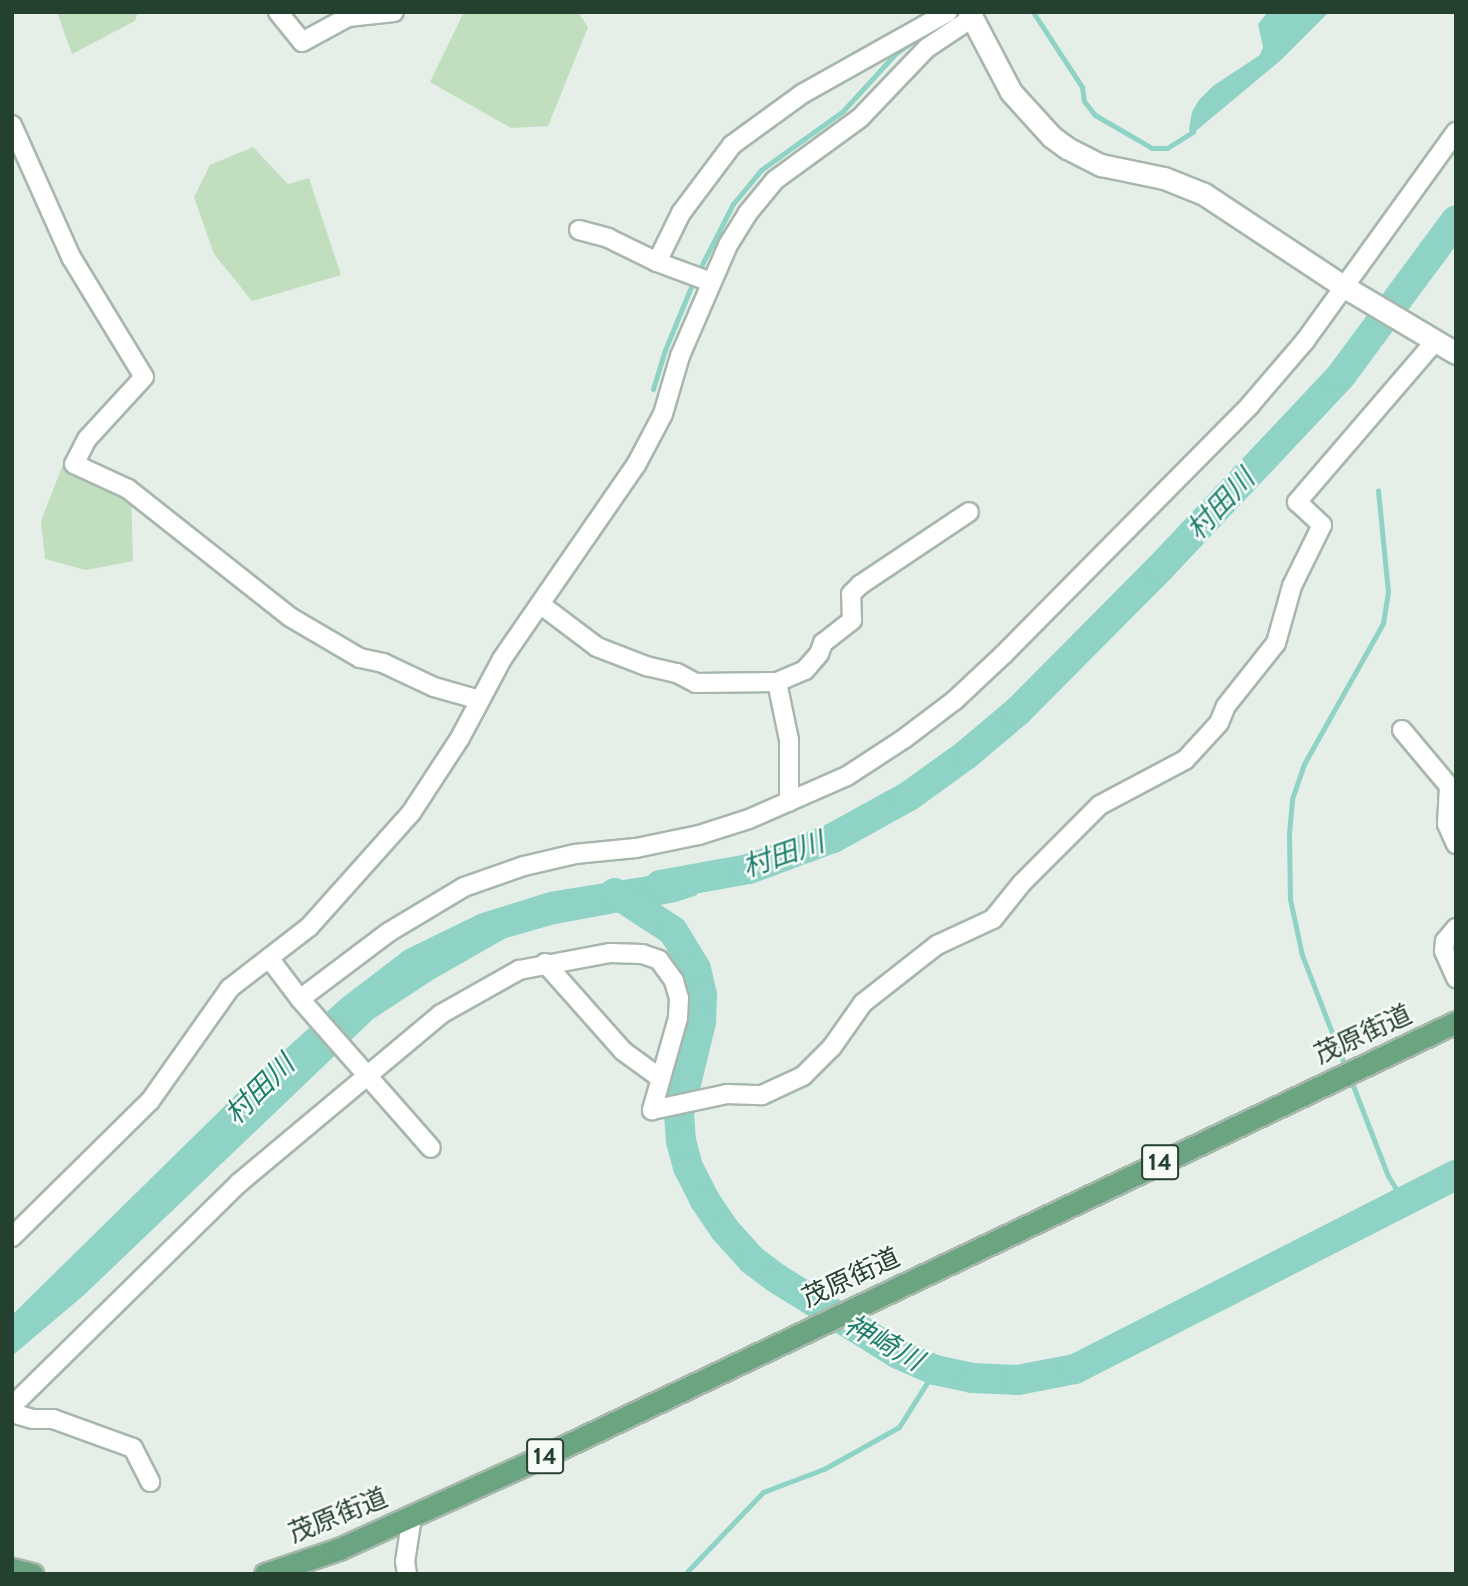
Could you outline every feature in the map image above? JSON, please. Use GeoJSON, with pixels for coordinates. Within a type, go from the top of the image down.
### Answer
{"type":"FeatureCollection","features":[{"type":"Feature","properties":{"kind":"main road","name":"茂原街道"},"geometry":{"type":"LineString","coordinates":[[265,1574],[339,1549],[412,1517],[1456,1022]]}},
{"type":"Feature","properties":{"kind":"main road"},"geometry":{"type":"LineString","coordinates":[[12,1569],[32,1574]]}},
{"type":"Feature","properties":{"kind":"street"},"geometry":{"type":"LineString","coordinates":[[278,12],[302,42],[348,15],[394,12]]}},
{"type":"Feature","properties":{"kind":"street"},"geometry":{"type":"LineString","coordinates":[[657,262],[681,213],[732,145],[802,93],[948,12]]}},
{"type":"Feature","properties":{"kind":"street"},"geometry":{"type":"LineString","coordinates":[[12,1237],[150,1101],[230,988],[309,927],[411,813],[460,738],[502,659],[636,465],[663,414],[680,356],[711,282],[747,214],[775,180],[835,139],[860,118],[920,54],[971,15],[1011,92],[1052,137],[1074,153],[1101,165],[1187,185],[1434,343],[1456,353]]}},
{"type":"Feature","properties":{"kind":"street"},"geometry":{"type":"LineString","coordinates":[[12,125],[71,257],[144,377],[86,439],[74,464],[128,489],[290,617],[360,658],[383,663],[434,687],[480,700]]}},
{"type":"Feature","properties":{"kind":"street"},"geometry":{"type":"LineString","coordinates":[[300,999],[389,932],[464,887],[524,866],[699,835],[789,803],[847,776],[905,738],[955,700],[1004,654],[1250,405],[1305,341],[1456,132]]}},
{"type":"Feature","properties":{"kind":"street"},"geometry":{"type":"LineString","coordinates":[[579,230],[608,239],[657,262],[711,282]]}},
{"type":"Feature","properties":{"kind":"street"},"geometry":{"type":"LineString","coordinates":[[12,1406],[239,1183],[441,1014],[519,970],[545,963],[626,952],[650,955],[659,960],[674,981],[679,998],[678,1018],[652,1110],[727,1094],[762,1095],[803,1076],[832,1047],[863,1003],[937,945],[993,919],[1022,883],[1100,805],[1166,772],[1192,753],[1219,723],[1226,706],[1270,652],[1280,634],[1292,586],[1322,525],[1297,502],[1434,343]]}},
{"type":"Feature","properties":{"kind":"street"},"geometry":{"type":"LineString","coordinates":[[540,604],[597,647],[646,666],[677,673],[696,683],[777,681],[805,670],[819,654],[823,643],[852,620],[851,594],[860,585],[969,512]]}},
{"type":"Feature","properties":{"kind":"street"},"geometry":{"type":"LineString","coordinates":[[777,681],[789,740],[789,803]]}},
{"type":"Feature","properties":{"kind":"street"},"geometry":{"type":"LineString","coordinates":[[1402,730],[1449,786],[1447,824],[1456,844]]}},
{"type":"Feature","properties":{"kind":"street"},"geometry":{"type":"LineString","coordinates":[[1456,928],[1445,941],[1444,951],[1456,978]]}},
{"type":"Feature","properties":{"kind":"street"},"geometry":{"type":"LineString","coordinates":[[269,958],[366,1077],[431,1148]]}},
{"type":"Feature","properties":{"kind":"street"},"geometry":{"type":"LineString","coordinates":[[545,963],[623,1051],[660,1078]]}},
{"type":"Feature","properties":{"kind":"street"},"geometry":{"type":"LineString","coordinates":[[12,1413],[33,1419],[53,1419],[133,1448],[150,1482]]}},
{"type":"Feature","properties":{"kind":"street"},"geometry":{"type":"LineString","coordinates":[[408,1574],[405,1562],[412,1517]]}},
{"type":"Feature","properties":{"kind":"green space"},"geometry":{"type":"Polygon","coordinates":[[[57,12],[138,12],[135,21],[72,54],[57,12]]]}},
{"type":"Feature","properties":{"kind":"green space"},"geometry":{"type":"Polygon","coordinates":[[[464,12],[578,12],[588,27],[548,126],[511,128],[430,82],[464,12]]]}},
{"type":"Feature","properties":{"kind":"green space"},"geometry":{"type":"Polygon","coordinates":[[[253,147],[288,184],[309,178],[341,275],[252,301],[214,254],[194,197],[210,165],[253,147]]]}},
{"type":"Feature","properties":{"kind":"green space"},"geometry":{"type":"Polygon","coordinates":[[[67,454],[131,487],[133,561],[86,570],[45,559],[41,521],[67,454]]]}},
{"type":"Feature","properties":{"kind":"water"},"geometry":{"type":"Polygon","coordinates":[[[1268,12],[1329,12],[1281,60],[1191,135],[1189,129],[1192,112],[1199,100],[1213,86],[1260,55],[1263,47],[1258,24],[1268,12]]]}},
{"type":"Feature","properties":{"kind":"water"},"geometry":{"type":"Polygon","coordinates":[[[698,868],[697,895],[676,902],[555,924],[506,938],[434,979],[373,1019],[84,1295],[12,1356],[12,1315],[244,1087],[341,999],[405,950],[479,914],[549,892],[698,868]]]}},
{"type":"Feature","properties":{"kind":"waterway"},"geometry":{"type":"LineString","coordinates":[[1033,12],[1082,87],[1084,101],[1095,115],[1152,148],[1167,148],[1193,132]]}},
{"type":"Feature","properties":{"kind":"waterway"},"geometry":{"type":"LineString","coordinates":[[653,389],[665,350],[693,282],[733,204],[761,170],[843,111],[895,54],[909,44]]}},
{"type":"Feature","properties":{"kind":"waterway","name":"村田川"},"geometry":{"type":"LineString","coordinates":[[660,885],[749,869],[833,838],[909,796],[967,754],[1018,711],[1160,568],[1340,377],[1456,220]]}},
{"type":"Feature","properties":{"kind":"waterway"},"geometry":{"type":"LineString","coordinates":[[1346,1069],[1302,955],[1290,899],[1289,834],[1292,799],[1304,764],[1383,623],[1388,592],[1378,490]]}},
{"type":"Feature","properties":{"kind":"waterway","name":"神崎川"},"geometry":{"type":"LineString","coordinates":[[615,893],[673,931],[696,969],[702,995],[701,1022],[679,1113],[681,1141],[688,1167],[704,1199],[725,1230],[752,1260],[776,1278],[898,1354],[935,1370],[972,1378],[1018,1380],[1075,1369],[1456,1175]]}},
{"type":"Feature","properties":{"kind":"waterway"},"geometry":{"type":"LineString","coordinates":[[1350,1078],[1388,1176],[1404,1202]]}},
{"type":"Feature","properties":{"kind":"waterway"},"geometry":{"type":"LineString","coordinates":[[685,1574],[763,1492],[824,1469],[899,1427],[935,1370]]}}]}
